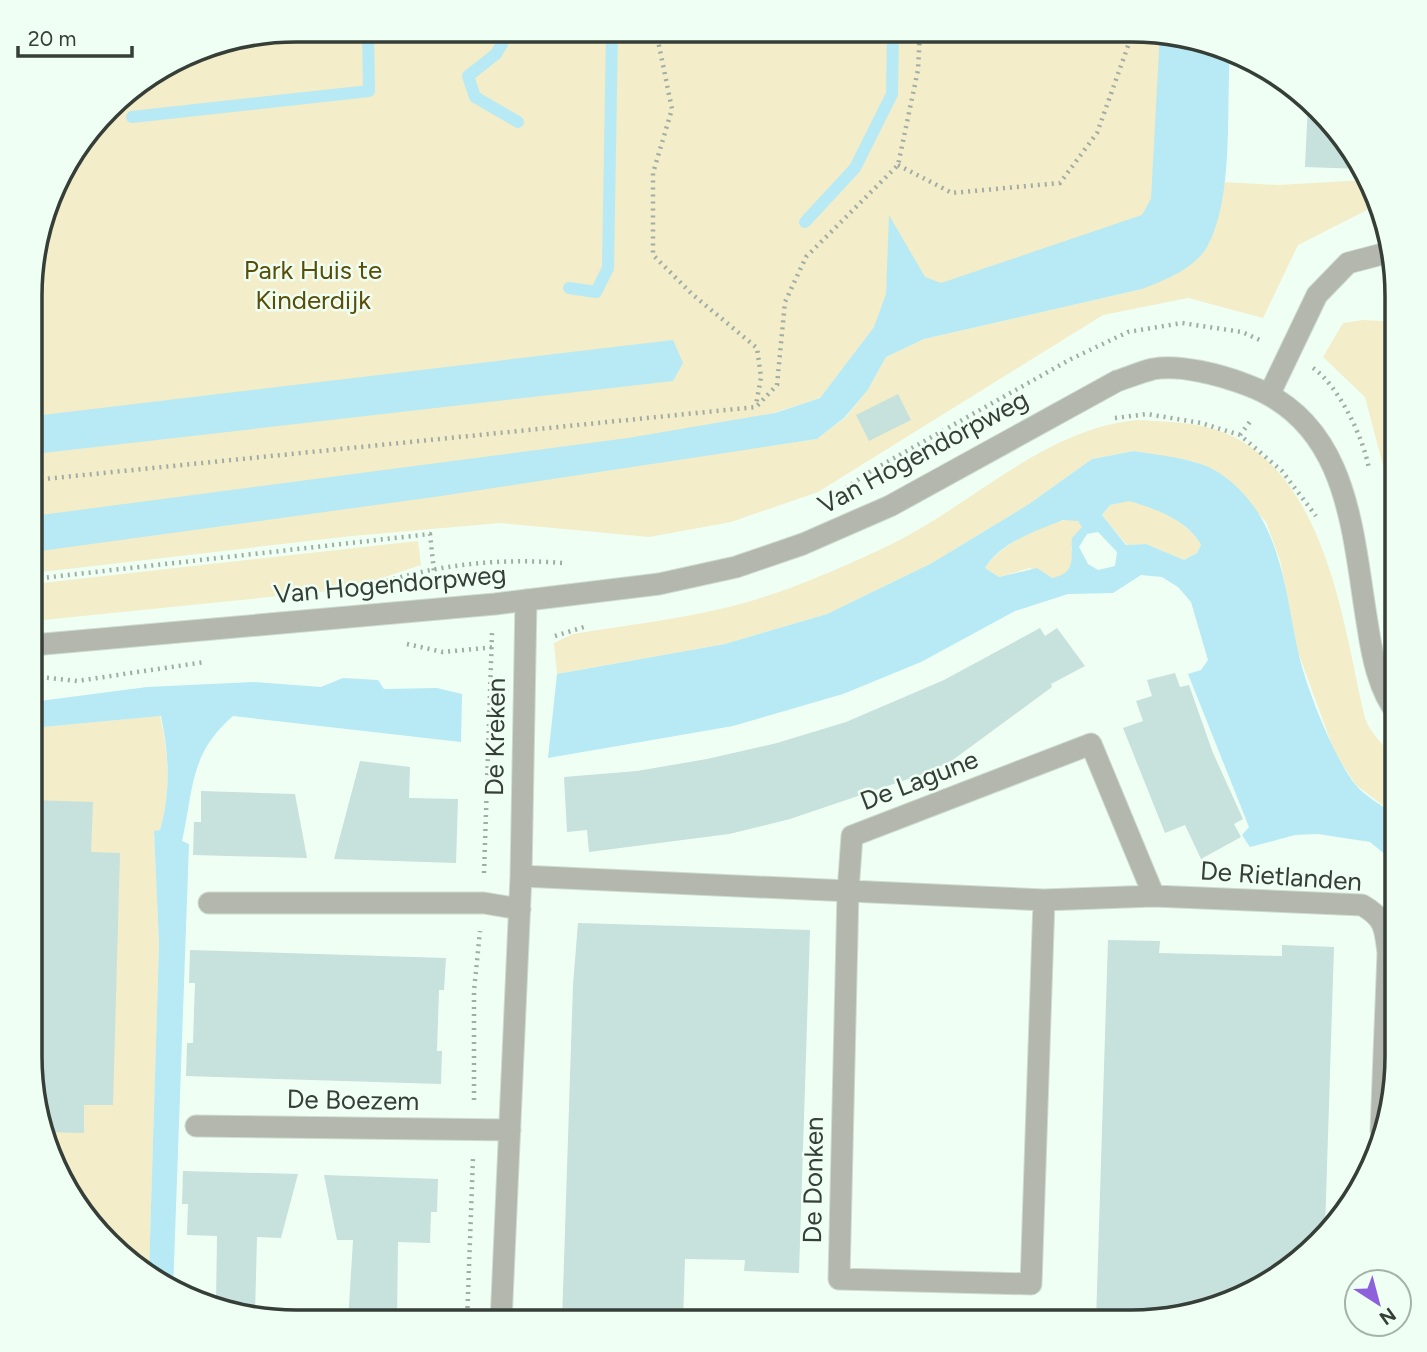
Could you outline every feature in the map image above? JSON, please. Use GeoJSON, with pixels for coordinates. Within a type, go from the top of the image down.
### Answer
{"type":"FeatureCollection","features":[{"type":"Feature","properties":{"kind":"street"},"geometry":{"type":"LineString","coordinates":[[1270,393],[1317,295],[1348,263],[1382,254]]}},
{"type":"Feature","properties":{"kind":"street","name":"Van Hogendorpweg"},"geometry":{"type":"LineString","coordinates":[[42,644],[526,600],[659,584],[736,567],[803,544],[890,506],[1117,381],[1154,369],[1217,374],[1270,393],[1321,439],[1345,496],[1372,652],[1385,690]]}},
{"type":"Feature","properties":{"kind":"street","name":"De Kreken"},"geometry":{"type":"LineString","coordinates":[[521,876],[526,600]]}},
{"type":"Feature","properties":{"kind":"street","name":"De Lagune"},"geometry":{"type":"LineString","coordinates":[[848,891],[852,836],[1091,744],[1154,896]]}},
{"type":"Feature","properties":{"kind":"street"},"geometry":{"type":"LineString","coordinates":[[501,1310],[521,876],[848,891]]}},
{"type":"Feature","properties":{"kind":"street","name":"De Rietlanden"},"geometry":{"type":"LineString","coordinates":[[848,891],[1044,900],[1154,896],[1362,905],[1377,914],[1385,929]]}},
{"type":"Feature","properties":{"kind":"street","name":"De Donken"},"geometry":{"type":"LineString","coordinates":[[848,891],[839,1279],[1031,1284],[1044,900]]}},
{"type":"Feature","properties":{"kind":"street"},"geometry":{"type":"LineString","coordinates":[[209,903],[484,903],[520,909]]}},
{"type":"Feature","properties":{"kind":"street","name":"De Rietlanden"},"geometry":{"type":"LineString","coordinates":[[1383,1093],[1385,1029]]}},
{"type":"Feature","properties":{"kind":"street","name":"De Boezem"},"geometry":{"type":"LineString","coordinates":[[196,1126],[509,1130]]}},
{"type":"Feature","properties":{"kind":"path"},"geometry":{"type":"LineString","coordinates":[[658,42],[672,108],[653,173],[653,255],[692,294],[757,348],[761,377],[756,407]]}},
{"type":"Feature","properties":{"kind":"path"},"geometry":{"type":"LineString","coordinates":[[42,479],[756,407],[777,386],[785,302],[806,257],[898,165],[918,70],[919,42]]}},
{"type":"Feature","properties":{"kind":"path"},"geometry":{"type":"LineString","coordinates":[[898,165],[952,193],[1060,183],[1097,133],[1129,42]]}},
{"type":"Feature","properties":{"kind":"path"},"geometry":{"type":"LineString","coordinates":[[829,500],[906,451],[1071,359],[1128,332],[1182,323],[1242,332],[1291,354]]}},
{"type":"Feature","properties":{"kind":"path"},"geometry":{"type":"LineString","coordinates":[[42,578],[430,534],[443,652]]}},
{"type":"Feature","properties":{"kind":"path"},"geometry":{"type":"LineString","coordinates":[[382,582],[434,570],[523,560],[564,564]]}},
{"type":"Feature","properties":{"kind":"path"},"geometry":{"type":"LineString","coordinates":[[467,1310],[474,1129],[474,991],[484,903],[490,647]]}},
{"type":"Feature","properties":{"kind":"green space","name":"Park Huis te Kinderdijk"},"geometry":{"type":"Polygon","coordinates":[[[296,42],[1131,42],[1166,44],[1169,206],[874,327],[820,398],[767,415],[769,446],[817,439],[846,417],[867,391],[886,357],[924,339],[1142,289],[1217,220],[1223,182],[1278,185],[1358,180],[1366,200],[1367,210],[1298,245],[1263,318],[1188,298],[1103,315],[818,492],[731,522],[649,537],[500,523],[352,536],[42,572],[42,296],[44,262],[55,214],[76,169],[94,141],[116,116],[141,94],[169,76],[214,55],[262,44],[296,42]]]}},
{"type":"Feature","properties":{"kind":"green space"},"geometry":{"type":"Polygon","coordinates":[[[1364,320],[1385,321],[1385,473],[1365,397],[1323,357],[1343,323],[1364,320]]]}},
{"type":"Feature","properties":{"kind":"green space"},"geometry":{"type":"Polygon","coordinates":[[[1138,420],[1198,425],[1221,431],[1264,458],[1290,486],[1310,521],[1326,558],[1338,598],[1366,721],[1385,747],[1385,807],[1356,785],[1335,753],[1298,652],[1280,560],[1266,522],[1220,474],[1195,462],[1134,451],[1092,459],[1029,504],[932,563],[827,614],[725,644],[557,674],[554,643],[573,634],[665,620],[741,604],[831,572],[924,527],[1041,452],[1104,426],[1138,420]]]}},
{"type":"Feature","properties":{"kind":"green space"},"geometry":{"type":"Polygon","coordinates":[[[1129,500],[1160,511],[1188,529],[1201,545],[1197,553],[1184,560],[1146,544],[1127,545],[1102,515],[1110,505],[1129,500]]]}},
{"type":"Feature","properties":{"kind":"green space"},"geometry":{"type":"Polygon","coordinates":[[[1071,519],[1078,521],[1083,527],[1071,548],[1072,558],[1067,573],[1063,576],[1049,577],[1030,568],[999,577],[985,568],[1001,551],[1023,536],[1071,519]]]}},
{"type":"Feature","properties":{"kind":"green space"},"geometry":{"type":"Polygon","coordinates":[[[418,541],[421,565],[349,589],[42,620],[42,583],[418,541]]]}},
{"type":"Feature","properties":{"kind":"green space"},"geometry":{"type":"Polygon","coordinates":[[[160,716],[168,773],[164,816],[160,830],[154,831],[159,944],[149,1263],[116,1236],[94,1211],[68,1169],[55,1138],[47,1106],[42,1056],[42,727],[160,716]]]}},
{"type":"Feature","properties":{"kind":"water"},"geometry":{"type":"Polygon","coordinates":[[[1159,44],[1213,55],[1230,62],[1227,152],[1222,202],[1208,245],[1196,260],[1170,277],[1142,289],[924,339],[886,357],[867,391],[845,417],[817,439],[441,496],[42,551],[42,515],[628,438],[775,413],[820,398],[874,327],[886,294],[889,215],[925,277],[941,283],[1142,215],[1151,199],[1159,44]]]}},
{"type":"Feature","properties":{"kind":"water"},"geometry":{"type":"Polygon","coordinates":[[[673,340],[683,363],[673,381],[42,453],[42,415],[673,340]]]}},
{"type":"Feature","properties":{"kind":"water"},"geometry":{"type":"Polygon","coordinates":[[[1134,451],[1201,464],[1221,474],[1241,491],[1268,531],[1277,554],[1298,651],[1313,700],[1329,738],[1354,783],[1385,808],[1385,854],[1370,842],[1318,834],[1295,835],[1250,847],[1242,835],[1249,827],[1188,674],[1201,670],[1208,660],[1191,602],[1178,587],[1162,577],[1141,575],[1113,593],[1068,594],[1015,611],[921,662],[843,694],[733,726],[548,758],[557,674],[725,644],[827,614],[932,563],[1029,504],[1092,459],[1134,451]],[[1129,501],[1110,505],[1102,515],[1126,545],[1146,544],[1184,560],[1197,553],[1201,545],[1188,529],[1180,522],[1129,501]],[[1063,520],[1010,544],[985,568],[999,577],[1037,568],[1052,578],[1060,576],[1069,568],[1072,538],[1082,527],[1078,521],[1063,520]],[[1098,532],[1087,534],[1079,547],[1088,564],[1098,570],[1115,566],[1117,552],[1098,532]]]}},
{"type":"Feature","properties":{"kind":"water"},"geometry":{"type":"Polygon","coordinates":[[[343,678],[378,680],[384,689],[437,688],[462,694],[461,742],[233,716],[208,744],[196,773],[182,841],[189,844],[173,1279],[149,1263],[159,944],[154,831],[160,830],[164,816],[168,773],[161,716],[42,727],[42,701],[147,687],[254,682],[321,687],[343,678]]]}},
{"type":"Feature","properties":{"kind":"building"},"geometry":{"type":"Polygon","coordinates":[[[1308,113],[1333,141],[1351,169],[1305,167],[1308,113]]]}},
{"type":"Feature","properties":{"kind":"building"},"geometry":{"type":"Polygon","coordinates":[[[898,394],[911,420],[869,441],[856,415],[898,394]]]}},
{"type":"Feature","properties":{"kind":"building"},"geometry":{"type":"Polygon","coordinates":[[[1040,628],[1045,636],[1057,628],[1085,666],[1051,684],[1052,687],[950,762],[920,775],[790,819],[729,834],[589,852],[587,830],[567,832],[564,777],[637,771],[707,759],[777,743],[846,722],[944,680],[1040,628]]]}},
{"type":"Feature","properties":{"kind":"building"},"geometry":{"type":"Polygon","coordinates":[[[1175,673],[1180,687],[1189,685],[1213,753],[1243,819],[1234,824],[1241,837],[1201,859],[1185,825],[1165,833],[1123,728],[1143,721],[1136,701],[1152,696],[1147,680],[1175,673]]]}},
{"type":"Feature","properties":{"kind":"building"},"geometry":{"type":"Polygon","coordinates":[[[360,761],[410,767],[409,798],[458,799],[456,863],[334,859],[360,761]]]}},
{"type":"Feature","properties":{"kind":"building"},"geometry":{"type":"Polygon","coordinates":[[[201,791],[295,794],[307,858],[193,855],[194,822],[201,822],[201,791]]]}},
{"type":"Feature","properties":{"kind":"building"},"geometry":{"type":"Polygon","coordinates":[[[42,800],[93,802],[91,852],[120,853],[113,1105],[84,1105],[84,1133],[54,1132],[44,1090],[42,800]]]}},
{"type":"Feature","properties":{"kind":"building"},"geometry":{"type":"Polygon","coordinates":[[[578,923],[810,930],[799,1273],[744,1271],[745,1260],[685,1259],[683,1310],[562,1310],[573,985],[578,923]]]}},
{"type":"Feature","properties":{"kind":"building"},"geometry":{"type":"Polygon","coordinates":[[[1108,940],[1160,941],[1159,953],[1282,956],[1282,945],[1334,947],[1325,1220],[1286,1258],[1244,1284],[1213,1297],[1165,1308],[1096,1310],[1108,940]]]}},
{"type":"Feature","properties":{"kind":"building"},"geometry":{"type":"Polygon","coordinates":[[[190,950],[446,958],[444,990],[439,990],[437,1051],[442,1051],[441,1084],[186,1076],[187,1043],[193,1043],[195,983],[189,983],[190,950]]]}},
{"type":"Feature","properties":{"kind":"building"},"geometry":{"type":"Polygon","coordinates":[[[183,1171],[298,1174],[281,1238],[257,1237],[255,1307],[216,1298],[217,1236],[187,1235],[188,1204],[182,1204],[183,1171]]]}},
{"type":"Feature","properties":{"kind":"building"},"geometry":{"type":"Polygon","coordinates":[[[324,1175],[438,1179],[437,1212],[431,1212],[430,1243],[398,1242],[397,1310],[349,1310],[353,1240],[337,1240],[324,1175]]]}},
{"type":"Feature","properties":{"kind":"waterway"},"geometry":{"type":"LineString","coordinates":[[132,117],[369,91],[368,42]]}},
{"type":"Feature","properties":{"kind":"waterway"},"geometry":{"type":"LineString","coordinates":[[503,42],[496,54],[468,76],[475,97],[518,122]]}},
{"type":"Feature","properties":{"kind":"waterway"},"geometry":{"type":"LineString","coordinates":[[569,288],[596,292],[608,268],[612,42]]}},
{"type":"Feature","properties":{"kind":"waterway"},"geometry":{"type":"LineString","coordinates":[[805,222],[855,168],[892,94],[893,42]]}}]}
